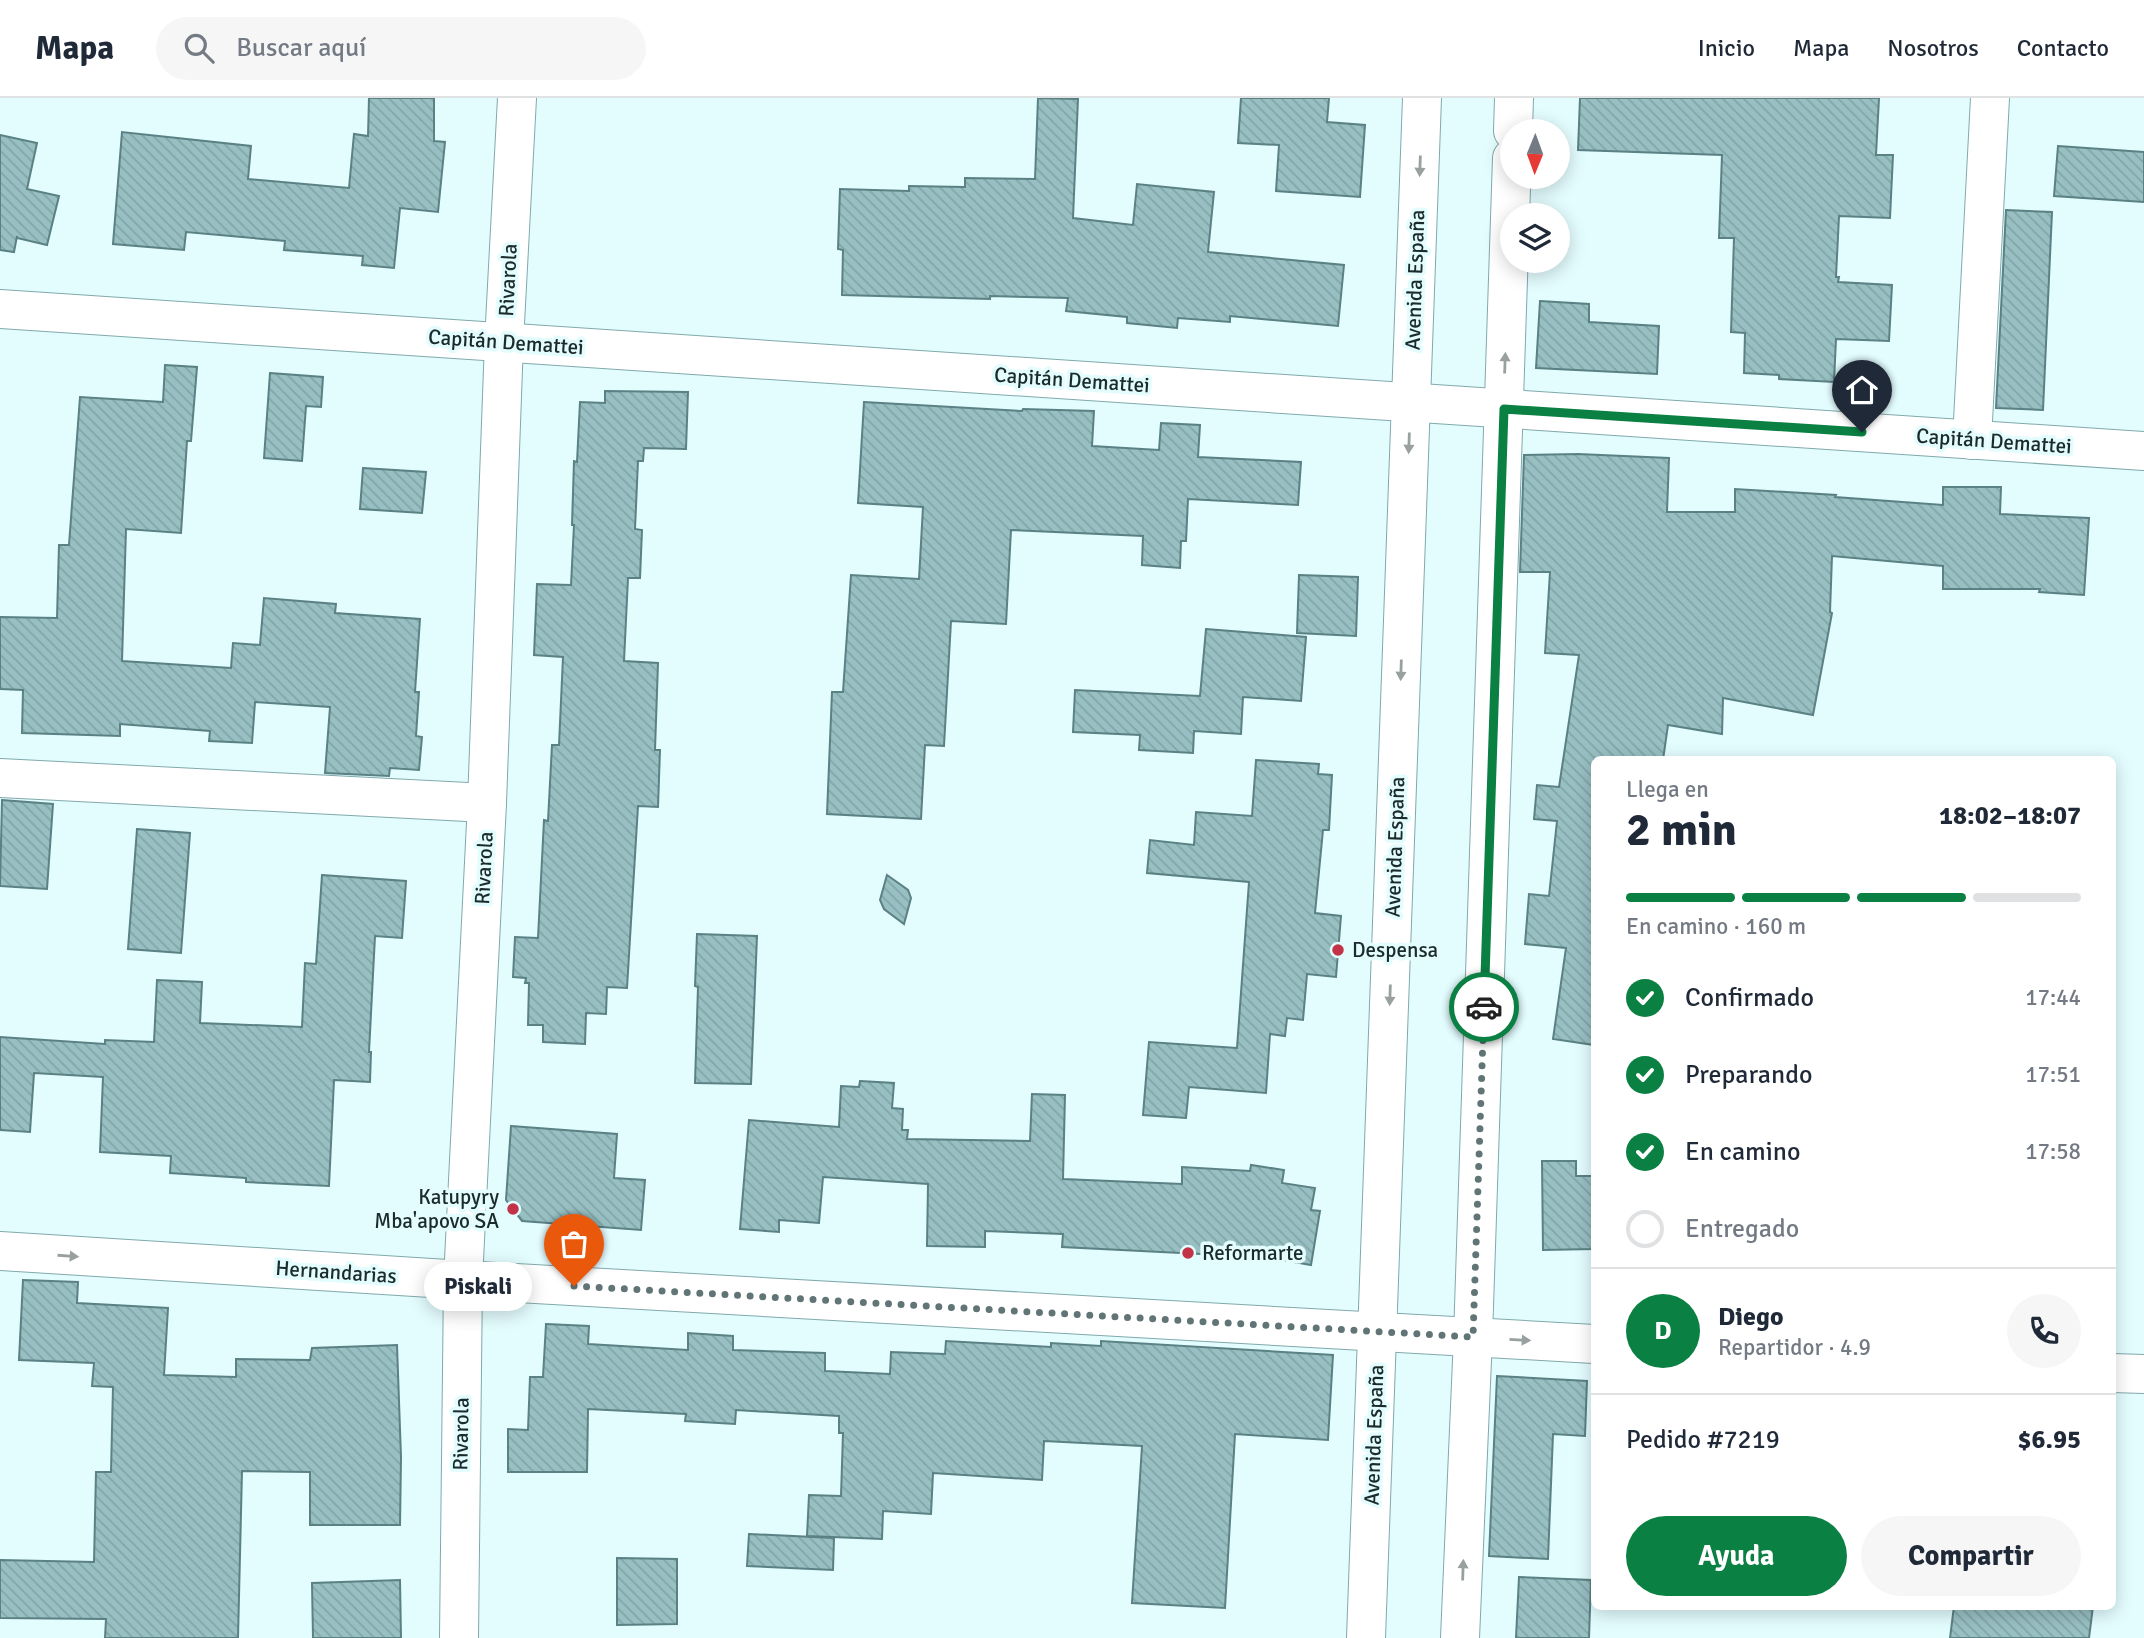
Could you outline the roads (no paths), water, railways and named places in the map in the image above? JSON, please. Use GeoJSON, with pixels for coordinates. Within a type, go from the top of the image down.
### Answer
{"type":"FeatureCollection","features":[{"type":"Feature","properties":{"kind":"street","name":"Rivarola"},"geometry":{"type":"LineString","coordinates":[[459,1638],[463,1280],[487,803],[504,342],[517,98]]}},
{"type":"Feature","properties":{"kind":"street","name":"Avenida España"},"geometry":{"type":"LineString","coordinates":[[1366,1638],[1422,98]]}},
{"type":"Feature","properties":{"kind":"street"},"geometry":{"type":"LineString","coordinates":[[1513,119],[1514,98]]}},
{"type":"Feature","properties":{"kind":"street"},"geometry":{"type":"LineString","coordinates":[[1972,440],[1990,98]]}},
{"type":"Feature","properties":{"kind":"street"},"geometry":{"type":"LineString","coordinates":[[1460,1638],[1473,1337],[1511,189]]}},
{"type":"Feature","properties":{"kind":"street","name":"Capitán Demattei"},"geometry":{"type":"LineString","coordinates":[[0,309],[2144,451]]}},
{"type":"Feature","properties":{"kind":"street"},"geometry":{"type":"LineString","coordinates":[[0,778],[487,803]]}},
{"type":"Feature","properties":{"kind":"street","name":"Hernandarias"},"geometry":{"type":"LineString","coordinates":[[0,1251],[1591,1344]]}},
{"type":"Feature","properties":{"kind":"street"},"geometry":{"type":"LineString","coordinates":[[2116,1373],[2144,1374]]}},
{"type":"Feature","properties":{"kind":"place","name":"Despensa"},"geometry":{"type":"Point","coordinates":[1338,950]}},
{"type":"Feature","properties":{"kind":"place","name":"Katupyry Mba'apovo SA"},"geometry":{"type":"Point","coordinates":[513,1209]}},
{"type":"Feature","properties":{"kind":"place","name":"Reformarte"},"geometry":{"type":"Point","coordinates":[1188,1253]}},
{"type":"Feature","properties":{"kind":"place","name":"Piskali"},"geometry":{"type":"Point","coordinates":[574,1286]}}]}
